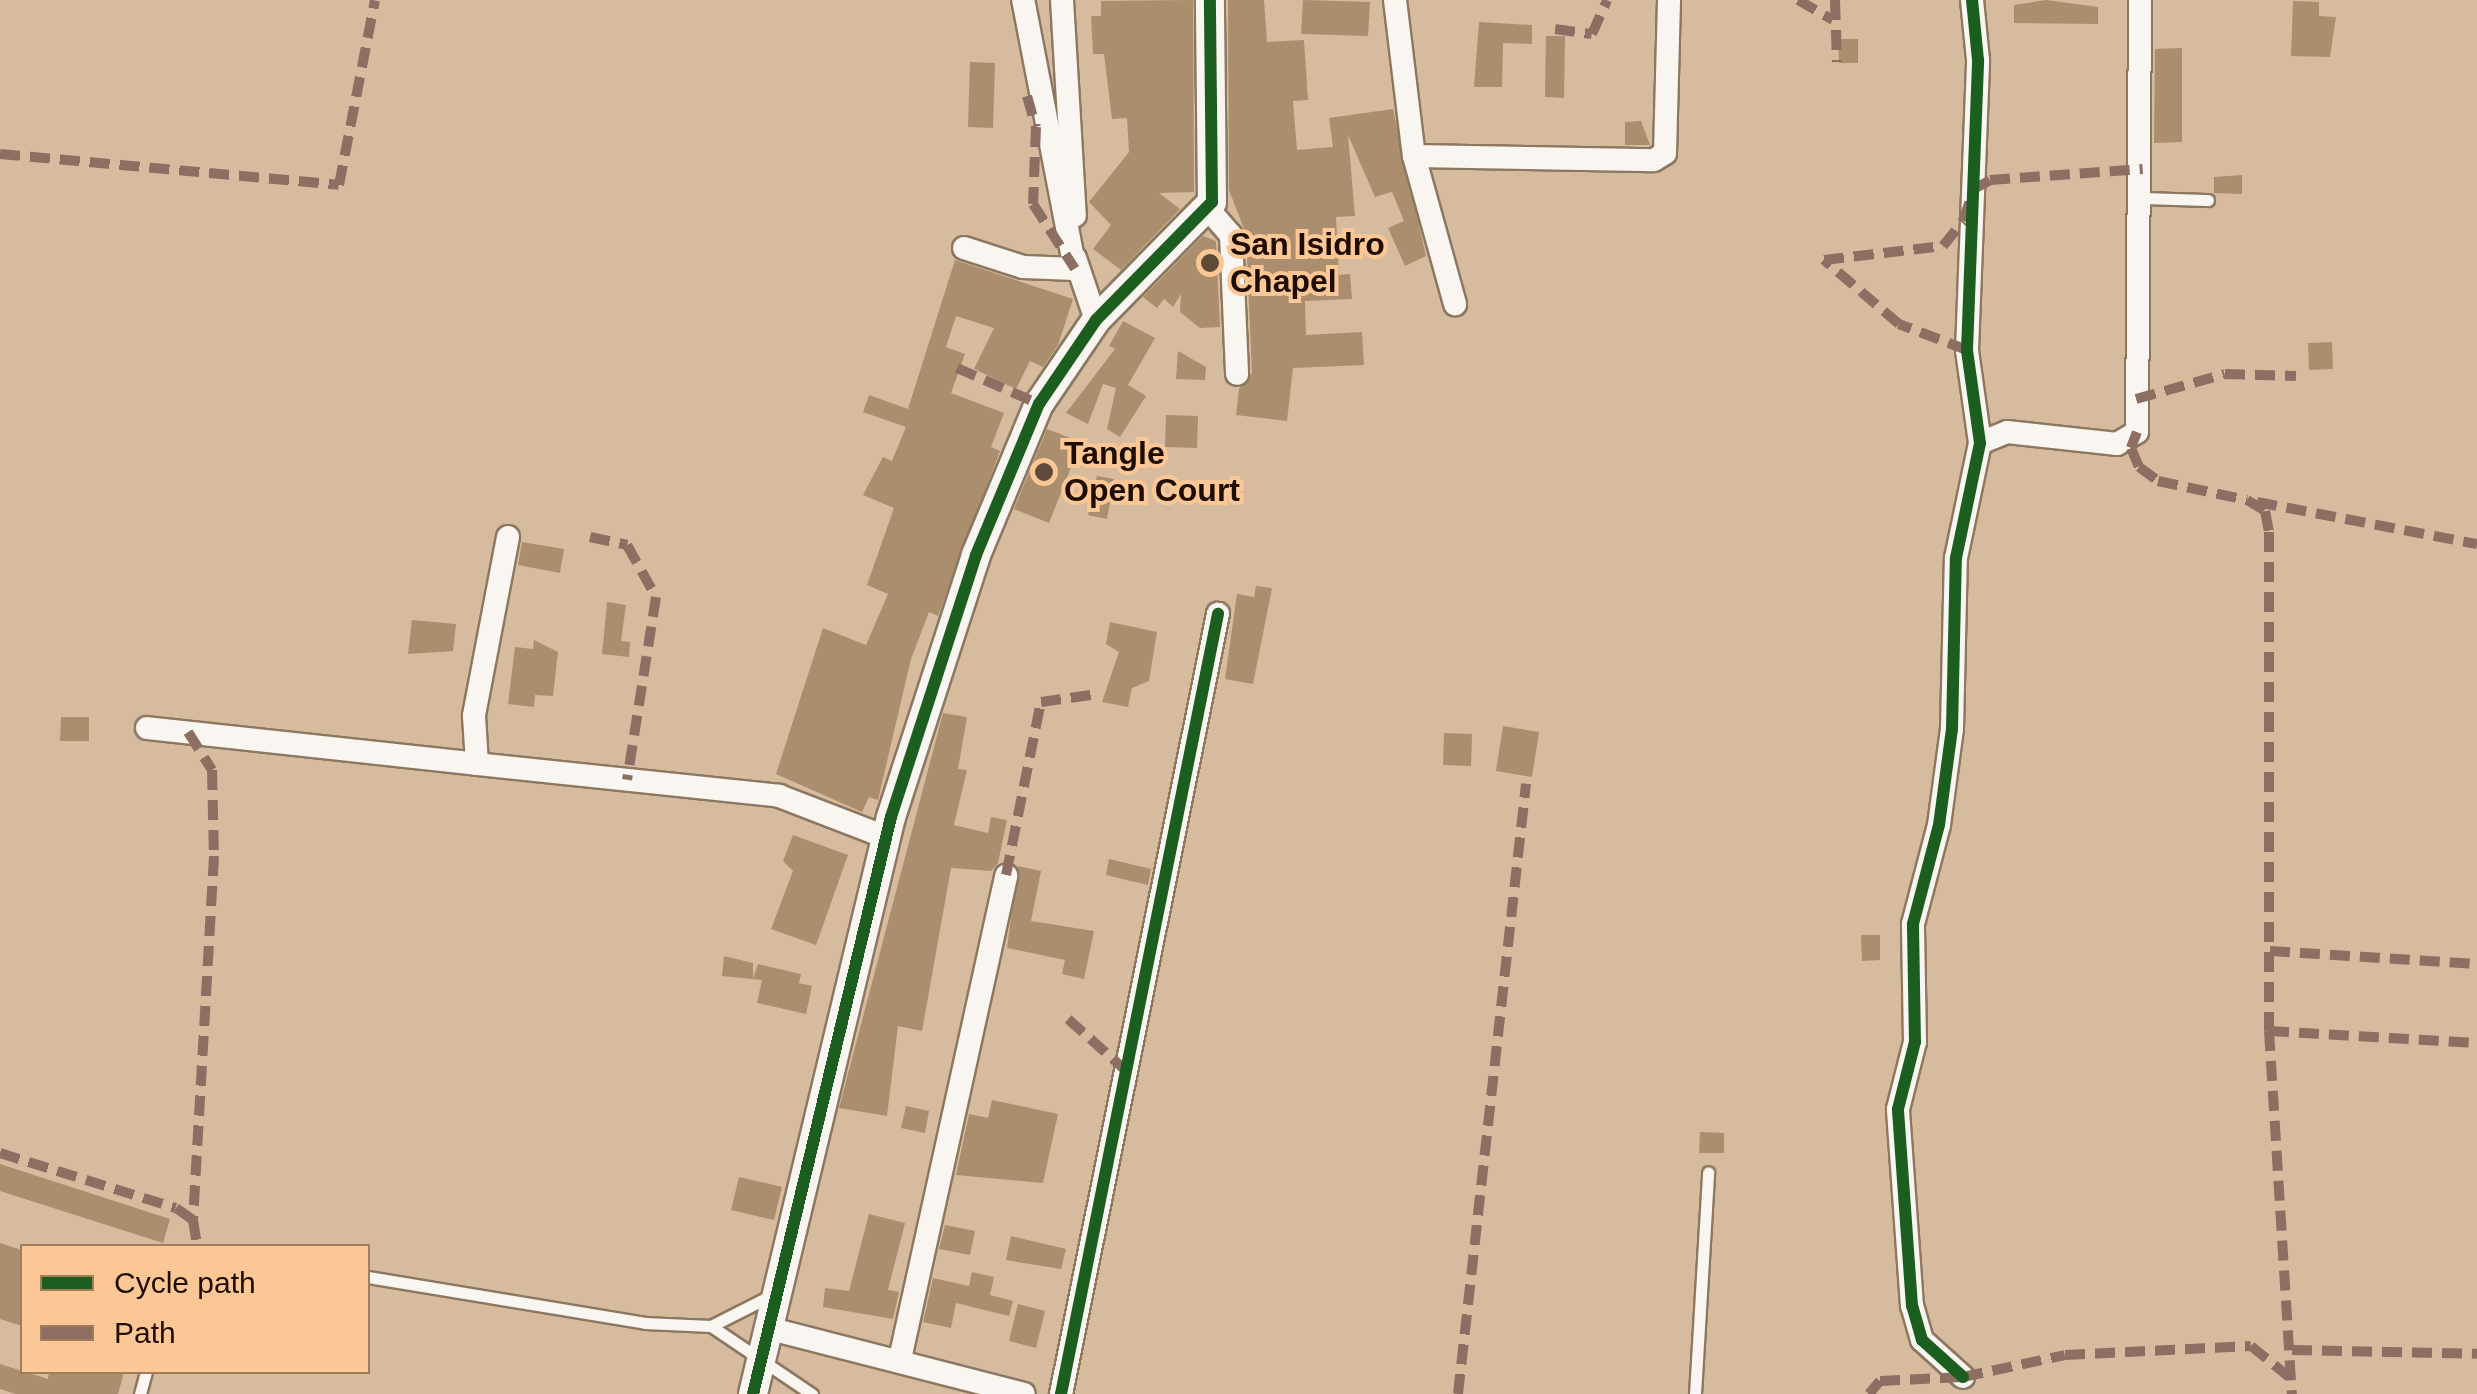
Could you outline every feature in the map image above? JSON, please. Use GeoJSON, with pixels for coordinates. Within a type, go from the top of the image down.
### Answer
{"type":"FeatureCollection","features":[{"type":"Feature","properties":{"kind":"street"},"geometry":{"type":"LineString","coordinates":[[1023,0],[1074,269],[1096,320]]}},
{"type":"Feature","properties":{"kind":"street"},"geometry":{"type":"LineString","coordinates":[[1062,0],[1074,269]]}},
{"type":"Feature","properties":{"kind":"street"},"geometry":{"type":"LineString","coordinates":[[1210,0],[1210,210],[1231,235],[1238,374]]}},
{"type":"Feature","properties":{"kind":"street"},"geometry":{"type":"LineString","coordinates":[[1395,0],[1414,156],[1455,304]]}},
{"type":"Feature","properties":{"kind":"street"},"geometry":{"type":"LineString","coordinates":[[1414,156],[1618,162],[1665,153],[1669,0]]}},
{"type":"Feature","properties":{"kind":"street"},"geometry":{"type":"LineString","coordinates":[[1963,1377],[1922,1340],[1912,1306],[1898,1109],[1915,1042],[1914,924],[1952,728],[1956,558],[1980,443],[1967,350],[1978,60],[1972,0]]}},
{"type":"Feature","properties":{"kind":"street"},"geometry":{"type":"LineString","coordinates":[[1980,443],[2008,432],[2117,444],[2137,432],[2142,198],[2140,0]]}},
{"type":"Feature","properties":{"kind":"street"},"geometry":{"type":"LineString","coordinates":[[753,1394],[782,1290],[886,837],[976,555],[1039,404],[1096,320],[1210,210]]}},
{"type":"Feature","properties":{"kind":"street"},"geometry":{"type":"LineString","coordinates":[[964,248],[1023,267],[1074,269]]}},
{"type":"Feature","properties":{"kind":"street"},"geometry":{"type":"LineString","coordinates":[[478,764],[474,716],[508,538]]}},
{"type":"Feature","properties":{"kind":"street"},"geometry":{"type":"LineString","coordinates":[[1062,1394],[1218,614]]}},
{"type":"Feature","properties":{"kind":"street"},"geometry":{"type":"LineString","coordinates":[[147,728],[779,796],[886,837]]}},
{"type":"Feature","properties":{"kind":"street"},"geometry":{"type":"LineString","coordinates":[[900,1359],[1006,875]]}},
{"type":"Feature","properties":{"kind":"street"},"geometry":{"type":"LineString","coordinates":[[771,1329],[900,1359],[1024,1394]]}},
{"type":"Feature","properties":{"kind":"lane"},"geometry":{"type":"LineString","coordinates":[[2142,198],[2208,200]]}},
{"type":"Feature","properties":{"kind":"lane"},"geometry":{"type":"LineString","coordinates":[[1695,1394],[1708,1172]]}},
{"type":"Feature","properties":{"kind":"lane"},"geometry":{"type":"LineString","coordinates":[[370,1277],[645,1323],[712,1326],[782,1290]]}},
{"type":"Feature","properties":{"kind":"lane"},"geometry":{"type":"LineString","coordinates":[[712,1326],[761,1364],[812,1394]]}},
{"type":"Feature","properties":{"kind":"building"},"geometry":{"type":"Polygon","coordinates":[[[1193,0],[1194,192],[1159,193],[1180,209],[1121,270],[1093,249],[1111,225],[1089,202],[1129,152],[1127,118],[1112,119],[1104,54],[1093,54],[1091,16],[1101,16],[1101,1],[1193,0]]]}},
{"type":"Feature","properties":{"kind":"building"},"geometry":{"type":"Polygon","coordinates":[[[1228,0],[1264,0],[1267,42],[1304,40],[1308,100],[1293,101],[1297,150],[1333,147],[1329,118],[1393,109],[1426,256],[1405,266],[1388,228],[1404,221],[1392,192],[1375,197],[1348,135],[1355,216],[1336,217],[1339,275],[1350,274],[1352,299],[1305,301],[1306,335],[1362,332],[1364,365],[1293,368],[1287,421],[1236,415],[1239,389],[1252,373],[1246,234],[1229,190],[1228,0]]]}},
{"type":"Feature","properties":{"kind":"building"},"geometry":{"type":"Polygon","coordinates":[[[1303,0],[1370,2],[1368,36],[1301,34],[1303,0]]]}},
{"type":"Feature","properties":{"kind":"building"},"geometry":{"type":"Polygon","coordinates":[[[2046,0],[2098,7],[2098,24],[2014,23],[2014,5],[2046,0]]]}},
{"type":"Feature","properties":{"kind":"building"},"geometry":{"type":"Polygon","coordinates":[[[2293,1],[2319,2],[2319,16],[2336,17],[2330,57],[2291,56],[2293,1]]]}},
{"type":"Feature","properties":{"kind":"building"},"geometry":{"type":"Polygon","coordinates":[[[1479,22],[1532,25],[1532,44],[1503,43],[1502,87],[1474,87],[1479,22]]]}},
{"type":"Feature","properties":{"kind":"building"},"geometry":{"type":"Polygon","coordinates":[[[1546,36],[1565,36],[1564,98],[1545,97],[1546,36]]]}},
{"type":"Feature","properties":{"kind":"building"},"geometry":{"type":"Polygon","coordinates":[[[1838,39],[1858,39],[1858,63],[1839,63],[1838,39]]]}},
{"type":"Feature","properties":{"kind":"building"},"geometry":{"type":"Polygon","coordinates":[[[2182,48],[2182,142],[2154,143],[2155,49],[2182,48]]]}},
{"type":"Feature","properties":{"kind":"building"},"geometry":{"type":"Polygon","coordinates":[[[970,62],[995,63],[993,128],[968,127],[970,62]]]}},
{"type":"Feature","properties":{"kind":"building"},"geometry":{"type":"Polygon","coordinates":[[[1641,121],[1650,145],[1625,145],[1625,122],[1641,121]]]}},
{"type":"Feature","properties":{"kind":"building"},"geometry":{"type":"Polygon","coordinates":[[[2242,175],[2242,194],[2214,193],[2214,177],[2242,175]]]}},
{"type":"Feature","properties":{"kind":"building"},"geometry":{"type":"Polygon","coordinates":[[[1203,236],[1216,241],[1220,327],[1200,328],[1180,312],[1181,294],[1173,307],[1164,299],[1157,308],[1143,297],[1203,236]]]}},
{"type":"Feature","properties":{"kind":"building"},"geometry":{"type":"Polygon","coordinates":[[[955,260],[1073,299],[1058,345],[1043,367],[1030,361],[1016,389],[974,369],[994,328],[956,316],[946,347],[965,354],[951,393],[1004,413],[991,447],[1000,451],[938,616],[929,612],[911,659],[878,800],[869,797],[862,812],[776,774],[823,628],[866,645],[888,594],[867,585],[894,508],[863,495],[883,457],[892,461],[906,427],[863,412],[869,395],[908,409],[955,260]]]}},
{"type":"Feature","properties":{"kind":"building"},"geometry":{"type":"Polygon","coordinates":[[[1123,321],[1155,338],[1128,385],[1146,396],[1120,437],[1107,429],[1116,388],[1103,384],[1088,424],[1066,413],[1115,349],[1109,346],[1123,321]]]}},
{"type":"Feature","properties":{"kind":"building"},"geometry":{"type":"Polygon","coordinates":[[[2332,342],[2333,369],[2309,370],[2308,343],[2332,342]]]}},
{"type":"Feature","properties":{"kind":"building"},"geometry":{"type":"Polygon","coordinates":[[[1178,351],[1206,367],[1205,380],[1176,379],[1178,351]]]}},
{"type":"Feature","properties":{"kind":"building"},"geometry":{"type":"Polygon","coordinates":[[[1166,415],[1198,416],[1197,448],[1165,447],[1166,415]]]}},
{"type":"Feature","properties":{"kind":"building","name":"Tangle Open Court"},"geometry":{"type":"Polygon","coordinates":[[[1047,429],[1081,442],[1049,523],[1014,509],[1047,429]]]}},
{"type":"Feature","properties":{"kind":"building"},"geometry":{"type":"Polygon","coordinates":[[[1097,476],[1114,479],[1107,519],[1088,515],[1097,476]]]}},
{"type":"Feature","properties":{"kind":"building"},"geometry":{"type":"Polygon","coordinates":[[[522,542],[564,549],[560,573],[518,565],[522,542]]]}},
{"type":"Feature","properties":{"kind":"building"},"geometry":{"type":"Polygon","coordinates":[[[1256,586],[1272,588],[1253,684],[1225,679],[1237,594],[1254,597],[1256,586]]]}},
{"type":"Feature","properties":{"kind":"building"},"geometry":{"type":"Polygon","coordinates":[[[607,602],[626,605],[621,641],[630,642],[629,657],[602,654],[607,602]]]}},
{"type":"Feature","properties":{"kind":"building"},"geometry":{"type":"Polygon","coordinates":[[[412,620],[456,624],[453,651],[408,654],[412,620]]]}},
{"type":"Feature","properties":{"kind":"building"},"geometry":{"type":"Polygon","coordinates":[[[1110,622],[1157,632],[1149,681],[1132,688],[1128,707],[1102,702],[1119,652],[1106,644],[1110,622]]]}},
{"type":"Feature","properties":{"kind":"building"},"geometry":{"type":"Polygon","coordinates":[[[534,640],[558,652],[553,696],[535,695],[534,707],[508,704],[515,647],[533,649],[534,640]]]}},
{"type":"Feature","properties":{"kind":"building"},"geometry":{"type":"Polygon","coordinates":[[[943,713],[967,717],[958,769],[967,770],[954,825],[988,833],[991,817],[1007,820],[998,863],[991,871],[951,868],[922,1031],[898,1026],[887,1116],[839,1108],[943,713]]]}},
{"type":"Feature","properties":{"kind":"building"},"geometry":{"type":"Polygon","coordinates":[[[61,717],[89,717],[89,741],[60,741],[61,717]]]}},
{"type":"Feature","properties":{"kind":"building"},"geometry":{"type":"Polygon","coordinates":[[[1503,726],[1539,732],[1532,777],[1496,771],[1503,726]]]}},
{"type":"Feature","properties":{"kind":"building"},"geometry":{"type":"Polygon","coordinates":[[[1444,733],[1472,734],[1471,766],[1443,765],[1444,733]]]}},
{"type":"Feature","properties":{"kind":"building"},"geometry":{"type":"Polygon","coordinates":[[[793,835],[848,855],[816,945],[771,929],[793,871],[783,861],[793,835]]]}},
{"type":"Feature","properties":{"kind":"building"},"geometry":{"type":"Polygon","coordinates":[[[1109,859],[1151,869],[1148,885],[1106,875],[1109,859]]]}},
{"type":"Feature","properties":{"kind":"building"},"geometry":{"type":"Polygon","coordinates":[[[1018,866],[1041,871],[1031,921],[1094,931],[1084,979],[1062,974],[1065,960],[1007,948],[1018,866]]]}},
{"type":"Feature","properties":{"kind":"building"},"geometry":{"type":"Polygon","coordinates":[[[1861,935],[1880,935],[1880,960],[1862,961],[1861,935]]]}},
{"type":"Feature","properties":{"kind":"building"},"geometry":{"type":"Polygon","coordinates":[[[724,956],[753,963],[753,979],[758,964],[801,974],[799,983],[812,986],[806,1014],[757,1003],[762,980],[722,976],[724,956]]]}},
{"type":"Feature","properties":{"kind":"building"},"geometry":{"type":"Polygon","coordinates":[[[992,1100],[1058,1114],[1043,1183],[956,1175],[969,1114],[988,1118],[992,1100]]]}},
{"type":"Feature","properties":{"kind":"building"},"geometry":{"type":"Polygon","coordinates":[[[906,1106],[929,1111],[925,1133],[901,1128],[906,1106]]]}},
{"type":"Feature","properties":{"kind":"building"},"geometry":{"type":"Polygon","coordinates":[[[1700,1132],[1724,1133],[1724,1153],[1699,1153],[1700,1132]]]}},
{"type":"Feature","properties":{"kind":"building"},"geometry":{"type":"Polygon","coordinates":[[[0,1164],[170,1219],[163,1243],[0,1191],[0,1164]]]}},
{"type":"Feature","properties":{"kind":"building"},"geometry":{"type":"Polygon","coordinates":[[[739,1177],[782,1187],[774,1220],[731,1210],[739,1177]]]}},
{"type":"Feature","properties":{"kind":"building"},"geometry":{"type":"Polygon","coordinates":[[[869,1214],[905,1223],[888,1290],[899,1292],[893,1319],[823,1307],[825,1288],[849,1291],[869,1214]]]}},
{"type":"Feature","properties":{"kind":"building"},"geometry":{"type":"Polygon","coordinates":[[[945,1225],[975,1231],[970,1255],[939,1249],[945,1225]]]}},
{"type":"Feature","properties":{"kind":"building"},"geometry":{"type":"Polygon","coordinates":[[[1011,1236],[1066,1249],[1061,1269],[1006,1260],[1011,1236]]]}},
{"type":"Feature","properties":{"kind":"building"},"geometry":{"type":"Polygon","coordinates":[[[0,1243],[20,1249],[20,1325],[0,1319],[0,1243]]]}},
{"type":"Feature","properties":{"kind":"building"},"geometry":{"type":"Polygon","coordinates":[[[972,1272],[994,1277],[990,1295],[1013,1301],[1009,1316],[956,1303],[951,1328],[923,1322],[933,1278],[969,1286],[972,1272]]]}},
{"type":"Feature","properties":{"kind":"building"},"geometry":{"type":"Polygon","coordinates":[[[1018,1304],[1045,1311],[1036,1348],[1009,1341],[1018,1304]]]}},
{"type":"Feature","properties":{"kind":"building"},"geometry":{"type":"Polygon","coordinates":[[[0,1364],[20,1370],[20,1374],[48,1379],[49,1374],[123,1374],[118,1394],[16,1394],[0,1389],[0,1364]]]}},
{"type":"Feature","properties":{"kind":"marked path"},"geometry":{"type":"LineString","coordinates":[[0,154],[339,185],[375,0]]}},
{"type":"Feature","properties":{"kind":"marked path"},"geometry":{"type":"LineString","coordinates":[[1555,29],[1592,34],[1607,0]]}},
{"type":"Feature","properties":{"kind":"marked path"},"geometry":{"type":"LineString","coordinates":[[1798,0],[1833,20]]}},
{"type":"Feature","properties":{"kind":"marked path"},"geometry":{"type":"LineString","coordinates":[[1835,0],[1837,62]]}},
{"type":"Feature","properties":{"kind":"marked path"},"geometry":{"type":"LineString","coordinates":[[1027,96],[1036,127],[1033,204],[1075,269]]}},
{"type":"Feature","properties":{"kind":"marked path"},"geometry":{"type":"LineString","coordinates":[[1967,350],[1899,324],[1824,260],[1943,246],[1963,221],[1974,189],[1990,180],[2143,169]]}},
{"type":"Feature","properties":{"kind":"marked path"},"geometry":{"type":"LineString","coordinates":[[957,368],[1039,404]]}},
{"type":"Feature","properties":{"kind":"marked path"},"geometry":{"type":"LineString","coordinates":[[2136,399],[2225,374],[2296,376]]}},
{"type":"Feature","properties":{"kind":"marked path"},"geometry":{"type":"LineString","coordinates":[[2137,432],[2131,448],[2139,467],[2158,481],[2247,500],[2265,511],[2269,532],[2269,1031],[2292,1394]]}},
{"type":"Feature","properties":{"kind":"marked path"},"geometry":{"type":"LineString","coordinates":[[2257,502],[2477,544]]}},
{"type":"Feature","properties":{"kind":"marked path"},"geometry":{"type":"LineString","coordinates":[[590,537],[627,545],[656,597],[627,780]]}},
{"type":"Feature","properties":{"kind":"marked path"},"geometry":{"type":"LineString","coordinates":[[1006,875],[1041,702],[1097,694]]}},
{"type":"Feature","properties":{"kind":"marked path"},"geometry":{"type":"LineString","coordinates":[[188,732],[212,770],[214,856],[193,1220]]}},
{"type":"Feature","properties":{"kind":"marked path"},"geometry":{"type":"LineString","coordinates":[[1458,1394],[1526,784]]}},
{"type":"Feature","properties":{"kind":"marked path"},"geometry":{"type":"LineString","coordinates":[[2270,951],[2477,964]]}},
{"type":"Feature","properties":{"kind":"marked path"},"geometry":{"type":"LineString","coordinates":[[1068,1019],[1123,1068]]}},
{"type":"Feature","properties":{"kind":"marked path"},"geometry":{"type":"LineString","coordinates":[[2269,1031],[2477,1043]]}},
{"type":"Feature","properties":{"kind":"marked path"},"geometry":{"type":"LineString","coordinates":[[0,1153],[176,1208],[193,1220],[197,1244]]}},
{"type":"Feature","properties":{"kind":"marked path"},"geometry":{"type":"LineString","coordinates":[[1869,1394],[1880,1381],[1963,1377],[2065,1355],[2251,1346],[2289,1377]]}},
{"type":"Feature","properties":{"kind":"marked path"},"geometry":{"type":"LineString","coordinates":[[2292,1350],[2477,1354]]}},
{"type":"Feature","properties":{"kind":"cycle path"},"geometry":{"type":"LineString","coordinates":[[753,1394],[891,817],[976,555],[1039,404],[1096,320],[1212,202],[1210,0]]}},
{"type":"Feature","properties":{"kind":"cycle path"},"geometry":{"type":"LineString","coordinates":[[1963,1377],[1922,1340],[1912,1306],[1898,1109],[1915,1042],[1913,924],[1939,825],[1952,729],[1956,558],[1980,443],[1967,350],[1978,60],[1972,0]]}},
{"type":"Feature","properties":{"kind":"cycle path"},"geometry":{"type":"LineString","coordinates":[[1061,1394],[1218,614]]}},
{"type":"Feature","properties":{"kind":"place","name":"San Isidro Chapel"},"geometry":{"type":"Point","coordinates":[1210,263]}},
{"type":"Feature","properties":{"kind":"place","name":"Tangle Open Court"},"geometry":{"type":"Point","coordinates":[1044,472]}}]}
